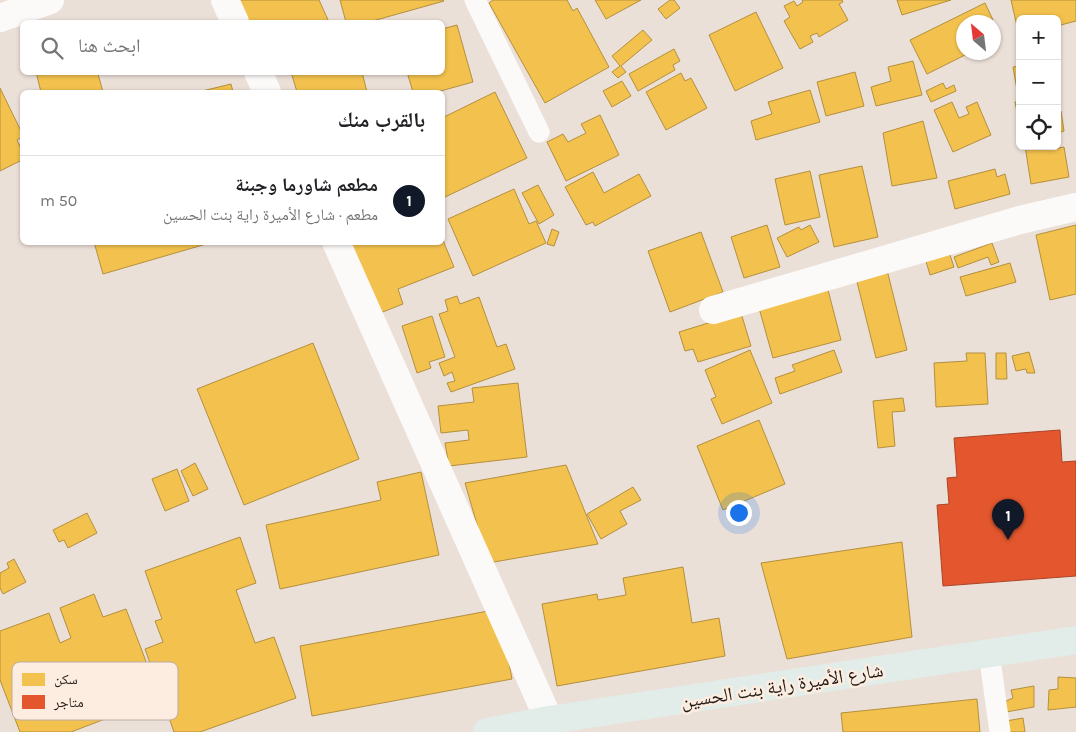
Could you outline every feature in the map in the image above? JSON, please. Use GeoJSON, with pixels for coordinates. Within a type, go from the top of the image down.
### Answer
{"type":"FeatureCollection","features":[{"type":"Feature","properties":{"kind":"main road","name":"شارع الأميرة راية بنت الحسين"},"geometry":{"type":"LineString","coordinates":[[487,732],[549,720],[1076,640]]}},
{"type":"Feature","properties":{"kind":"street"},"geometry":{"type":"LineString","coordinates":[[0,18],[50,0]]}},
{"type":"Feature","properties":{"kind":"street"},"geometry":{"type":"LineString","coordinates":[[225,0],[234,20]]}},
{"type":"Feature","properties":{"kind":"street"},"geometry":{"type":"LineString","coordinates":[[259,75],[266,90]]}},
{"type":"Feature","properties":{"kind":"street"},"geometry":{"type":"LineString","coordinates":[[713,310],[1010,223],[1076,207]]}},
{"type":"Feature","properties":{"kind":"street"},"geometry":{"type":"LineString","coordinates":[[337,245],[549,720]]}},
{"type":"Feature","properties":{"kind":"lane"},"geometry":{"type":"LineString","coordinates":[[474,0],[539,132]]}},
{"type":"Feature","properties":{"kind":"lane"},"geometry":{"type":"LineString","coordinates":[[989,653],[1000,732]]}},
{"type":"Feature","properties":{"kind":"building: سكن"},"geometry":{"type":"Polygon","coordinates":[[[239,0],[319,0],[328,20],[247,20],[239,0]]]}},
{"type":"Feature","properties":{"kind":"building: سكن"},"geometry":{"type":"Polygon","coordinates":[[[340,0],[444,1],[376,20],[345,20],[340,0]]]}},
{"type":"Feature","properties":{"kind":"building: سكن"},"geometry":{"type":"Polygon","coordinates":[[[493,0],[567,0],[573,11],[577,8],[609,67],[545,103],[489,3],[493,0]]]}},
{"type":"Feature","properties":{"kind":"building: سكن"},"geometry":{"type":"Polygon","coordinates":[[[595,0],[641,0],[606,19],[595,0]]]}},
{"type":"Feature","properties":{"kind":"building: سكن"},"geometry":{"type":"Polygon","coordinates":[[[670,0],[674,0],[680,8],[666,19],[658,9],[670,0]]]}},
{"type":"Feature","properties":{"kind":"building: سكن"},"geometry":{"type":"Polygon","coordinates":[[[802,0],[842,0],[843,2],[839,4],[848,20],[819,37],[817,33],[810,36],[813,42],[800,49],[784,21],[790,17],[784,6],[794,1],[797,6],[803,2],[802,0]]]}},
{"type":"Feature","properties":{"kind":"building: سكن"},"geometry":{"type":"Polygon","coordinates":[[[897,0],[951,0],[902,15],[897,0]]]}},
{"type":"Feature","properties":{"kind":"building: سكن"},"geometry":{"type":"Polygon","coordinates":[[[1011,0],[1076,0],[1076,21],[1061,25],[1061,15],[1016,15],[1016,22],[1011,0]]]}},
{"type":"Feature","properties":{"kind":"building: سكن"},"geometry":{"type":"Polygon","coordinates":[[[985,3],[991,15],[961,15],[985,3]]]}},
{"type":"Feature","properties":{"kind":"building: سكن"},"geometry":{"type":"Polygon","coordinates":[[[756,12],[783,68],[735,91],[709,35],[756,12]]]}},
{"type":"Feature","properties":{"kind":"building: سكن"},"geometry":{"type":"Polygon","coordinates":[[[956,17],[956,60],[927,74],[910,40],[956,17]]]}},
{"type":"Feature","properties":{"kind":"building: سكن"},"geometry":{"type":"Polygon","coordinates":[[[457,25],[473,82],[444,90],[412,90],[408,75],[445,75],[445,28],[457,25]]]}},
{"type":"Feature","properties":{"kind":"building: سكن"},"geometry":{"type":"Polygon","coordinates":[[[643,30],[652,40],[621,66],[626,72],[618,78],[612,72],[620,66],[612,56],[643,30]]]}},
{"type":"Feature","properties":{"kind":"building: سكن"},"geometry":{"type":"Polygon","coordinates":[[[674,49],[680,61],[673,65],[675,70],[638,91],[629,74],[674,49]]]}},
{"type":"Feature","properties":{"kind":"building: سكن"},"geometry":{"type":"Polygon","coordinates":[[[913,61],[922,95],[876,106],[871,87],[891,81],[888,67],[913,61]]]}},
{"type":"Feature","properties":{"kind":"building: سكن"},"geometry":{"type":"Polygon","coordinates":[[[1013,67],[1016,67],[1016,84],[1013,67]]]}},
{"type":"Feature","properties":{"kind":"building: سكن"},"geometry":{"type":"Polygon","coordinates":[[[855,72],[864,106],[826,116],[817,82],[855,72]]]}},
{"type":"Feature","properties":{"kind":"building: سكن"},"geometry":{"type":"Polygon","coordinates":[[[681,73],[685,81],[691,78],[707,108],[666,130],[646,92],[681,73]]]}},
{"type":"Feature","properties":{"kind":"building: سكن"},"geometry":{"type":"Polygon","coordinates":[[[37,75],[98,75],[102,90],[40,90],[37,75]]]}},
{"type":"Feature","properties":{"kind":"building: سكن"},"geometry":{"type":"Polygon","coordinates":[[[292,75],[363,75],[366,90],[296,90],[292,75]]]}},
{"type":"Feature","properties":{"kind":"building: سكن"},"geometry":{"type":"Polygon","coordinates":[[[622,81],[631,96],[612,107],[603,91],[622,81]]]}},
{"type":"Feature","properties":{"kind":"building: سكن"},"geometry":{"type":"Polygon","coordinates":[[[943,83],[946,89],[954,85],[956,91],[931,102],[926,91],[943,83]]]}},
{"type":"Feature","properties":{"kind":"building: سكن"},"geometry":{"type":"Polygon","coordinates":[[[231,84],[232,90],[206,90],[231,84]]]}},
{"type":"Feature","properties":{"kind":"building: سكن"},"geometry":{"type":"Polygon","coordinates":[[[0,88],[20,129],[20,138],[17,140],[20,147],[20,161],[0,171],[0,88]]]}},
{"type":"Feature","properties":{"kind":"building: سكن"},"geometry":{"type":"Polygon","coordinates":[[[810,90],[820,122],[756,140],[751,121],[772,114],[768,102],[810,90]]]}},
{"type":"Feature","properties":{"kind":"building: سكن"},"geometry":{"type":"Polygon","coordinates":[[[495,92],[527,158],[445,197],[445,117],[495,92]]]}},
{"type":"Feature","properties":{"kind":"building: سكن"},"geometry":{"type":"Polygon","coordinates":[[[952,102],[959,118],[969,114],[966,107],[977,102],[991,135],[953,152],[934,110],[952,102]]]}},
{"type":"Feature","properties":{"kind":"building: سكن"},"geometry":{"type":"Polygon","coordinates":[[[1061,111],[1064,131],[1061,132],[1061,111]]]}},
{"type":"Feature","properties":{"kind":"building: سكن"},"geometry":{"type":"Polygon","coordinates":[[[600,115],[619,155],[566,181],[547,142],[563,134],[568,142],[586,133],[581,124],[600,115]]]}},
{"type":"Feature","properties":{"kind":"building: سكن"},"geometry":{"type":"Polygon","coordinates":[[[923,121],[937,178],[892,186],[883,133],[923,121]]]}},
{"type":"Feature","properties":{"kind":"building: سكن"},"geometry":{"type":"Polygon","coordinates":[[[1064,147],[1069,177],[1031,184],[1026,150],[1061,150],[1061,148],[1064,147]]]}},
{"type":"Feature","properties":{"kind":"building: سكن"},"geometry":{"type":"Polygon","coordinates":[[[862,166],[878,237],[834,247],[819,175],[862,166]]]}},
{"type":"Feature","properties":{"kind":"building: سكن"},"geometry":{"type":"Polygon","coordinates":[[[995,169],[997,177],[1005,174],[1010,194],[955,209],[948,181],[995,169]]]}},
{"type":"Feature","properties":{"kind":"building: سكن"},"geometry":{"type":"Polygon","coordinates":[[[810,171],[820,217],[785,225],[775,179],[810,171]]]}},
{"type":"Feature","properties":{"kind":"building: سكن"},"geometry":{"type":"Polygon","coordinates":[[[593,172],[604,193],[639,174],[651,196],[595,226],[593,222],[586,225],[565,187],[593,172]]]}},
{"type":"Feature","properties":{"kind":"building: سكن"},"geometry":{"type":"Polygon","coordinates":[[[538,185],[554,215],[539,224],[522,193],[538,185]]]}},
{"type":"Feature","properties":{"kind":"building: سكن"},"geometry":{"type":"Polygon","coordinates":[[[514,189],[529,224],[536,221],[546,243],[473,276],[448,219],[514,189]]]}},
{"type":"Feature","properties":{"kind":"building: سكن"},"geometry":{"type":"Polygon","coordinates":[[[767,225],[780,267],[744,278],[731,237],[767,225]]]}},
{"type":"Feature","properties":{"kind":"building: سكن"},"geometry":{"type":"Polygon","coordinates":[[[810,225],[819,242],[787,257],[777,238],[799,227],[801,230],[810,225]]]}},
{"type":"Feature","properties":{"kind":"building: سكن"},"geometry":{"type":"Polygon","coordinates":[[[1076,225],[1076,294],[1050,300],[1036,235],[1076,225]]]}},
{"type":"Feature","properties":{"kind":"building: سكن"},"geometry":{"type":"Polygon","coordinates":[[[552,229],[559,232],[554,246],[547,244],[552,229]]]}},
{"type":"Feature","properties":{"kind":"building: سكن"},"geometry":{"type":"Polygon","coordinates":[[[701,232],[723,292],[670,312],[648,251],[701,232]]]}},
{"type":"Feature","properties":{"kind":"building: سكن"},"geometry":{"type":"Polygon","coordinates":[[[946,243],[954,267],[930,275],[923,251],[946,243]]]}},
{"type":"Feature","properties":{"kind":"building: سكن"},"geometry":{"type":"Polygon","coordinates":[[[992,243],[999,262],[991,265],[988,257],[958,268],[954,257],[992,243]]]}},
{"type":"Feature","properties":{"kind":"building: سكن"},"geometry":{"type":"Polygon","coordinates":[[[95,245],[203,245],[103,274],[95,245]]]}},
{"type":"Feature","properties":{"kind":"building: سكن"},"geometry":{"type":"Polygon","coordinates":[[[347,245],[445,245],[454,267],[398,289],[403,304],[375,315],[347,245]]]}},
{"type":"Feature","properties":{"kind":"building: سكن"},"geometry":{"type":"Polygon","coordinates":[[[1010,263],[1016,282],[966,296],[960,277],[1010,263]]]}},
{"type":"Feature","properties":{"kind":"building: سكن"},"geometry":{"type":"Polygon","coordinates":[[[886,266],[907,350],[876,358],[855,274],[886,266]]]}},
{"type":"Feature","properties":{"kind":"building: سكن"},"geometry":{"type":"Polygon","coordinates":[[[828,290],[841,340],[773,358],[759,308],[828,290]]]}},
{"type":"Feature","properties":{"kind":"building: سكن"},"geometry":{"type":"Polygon","coordinates":[[[457,296],[460,304],[479,297],[497,347],[506,344],[515,369],[451,392],[447,383],[455,381],[452,372],[444,376],[439,363],[455,357],[439,314],[448,311],[445,300],[457,296]]]}},
{"type":"Feature","properties":{"kind":"building: سكن"},"geometry":{"type":"Polygon","coordinates":[[[741,313],[751,346],[698,362],[693,349],[685,351],[679,332],[741,313]]]}},
{"type":"Feature","properties":{"kind":"building: سكن"},"geometry":{"type":"Polygon","coordinates":[[[432,316],[445,357],[429,362],[431,368],[417,373],[402,326],[432,316]]]}},
{"type":"Feature","properties":{"kind":"building: سكن"},"geometry":{"type":"Polygon","coordinates":[[[313,343],[359,459],[244,505],[197,389],[313,343]]]}},
{"type":"Feature","properties":{"kind":"building: سكن"},"geometry":{"type":"Polygon","coordinates":[[[750,350],[772,403],[722,424],[711,399],[716,397],[705,370],[750,350]]]}},
{"type":"Feature","properties":{"kind":"building: سكن"},"geometry":{"type":"Polygon","coordinates":[[[834,350],[842,372],[780,394],[775,378],[795,371],[792,365],[834,350]]]}},
{"type":"Feature","properties":{"kind":"building: سكن"},"geometry":{"type":"Polygon","coordinates":[[[1029,352],[1035,373],[1027,373],[1026,369],[1016,371],[1012,356],[1029,352]]]}},
{"type":"Feature","properties":{"kind":"building: سكن"},"geometry":{"type":"Polygon","coordinates":[[[966,353],[985,353],[988,404],[936,407],[934,363],[967,361],[966,353]]]}},
{"type":"Feature","properties":{"kind":"building: سكن"},"geometry":{"type":"Polygon","coordinates":[[[996,353],[1006,353],[1007,379],[996,379],[996,353]]]}},
{"type":"Feature","properties":{"kind":"building: سكن"},"geometry":{"type":"Polygon","coordinates":[[[518,383],[527,457],[449,466],[445,443],[469,440],[468,430],[441,433],[438,406],[474,402],[472,388],[518,383]]]}},
{"type":"Feature","properties":{"kind":"building: سكن"},"geometry":{"type":"Polygon","coordinates":[[[903,398],[905,411],[892,412],[895,446],[878,448],[873,401],[903,398]]]}},
{"type":"Feature","properties":{"kind":"building: سكن"},"geometry":{"type":"Polygon","coordinates":[[[759,420],[785,484],[723,510],[697,446],[759,420]]]}},
{"type":"Feature","properties":{"kind":"building: سكن"},"geometry":{"type":"Polygon","coordinates":[[[195,463],[208,489],[193,496],[181,471],[195,463]]]}},
{"type":"Feature","properties":{"kind":"building: سكن"},"geometry":{"type":"Polygon","coordinates":[[[566,465],[598,544],[488,563],[465,483],[566,465]]]}},
{"type":"Feature","properties":{"kind":"building: سكن"},"geometry":{"type":"Polygon","coordinates":[[[177,469],[189,501],[165,511],[152,479],[177,469]]]}},
{"type":"Feature","properties":{"kind":"building: سكن"},"geometry":{"type":"Polygon","coordinates":[[[421,472],[439,555],[280,589],[266,525],[381,500],[377,482],[421,472]]]}},
{"type":"Feature","properties":{"kind":"building: سكن"},"geometry":{"type":"Polygon","coordinates":[[[633,487],[641,500],[620,511],[627,524],[601,539],[587,514],[633,487]]]}},
{"type":"Feature","properties":{"kind":"building: سكن"},"geometry":{"type":"Polygon","coordinates":[[[87,513],[97,533],[68,548],[64,540],[59,542],[53,530],[87,513]]]}},
{"type":"Feature","properties":{"kind":"building: سكن"},"geometry":{"type":"Polygon","coordinates":[[[240,537],[256,583],[236,590],[255,643],[274,637],[296,698],[200,732],[174,732],[170,720],[178,720],[178,662],[150,662],[145,649],[163,642],[155,621],[162,619],[145,571],[240,537]]]}},
{"type":"Feature","properties":{"kind":"building: سكن"},"geometry":{"type":"Polygon","coordinates":[[[902,542],[912,637],[787,659],[761,563],[902,542]]]}},
{"type":"Feature","properties":{"kind":"building: سكن"},"geometry":{"type":"Polygon","coordinates":[[[14,559],[26,582],[3,594],[0,588],[0,573],[9,568],[7,563],[14,559]]]}},
{"type":"Feature","properties":{"kind":"building: سكن"},"geometry":{"type":"Polygon","coordinates":[[[683,567],[692,623],[719,618],[725,656],[557,686],[542,604],[597,594],[598,600],[626,595],[623,578],[683,567]]]}},
{"type":"Feature","properties":{"kind":"building: سكن"},"geometry":{"type":"Polygon","coordinates":[[[94,594],[103,617],[126,609],[146,662],[12,662],[12,711],[0,680],[0,631],[49,613],[60,643],[71,638],[60,608],[94,594]]]}},
{"type":"Feature","properties":{"kind":"building: سكن"},"geometry":{"type":"Polygon","coordinates":[[[499,609],[512,679],[312,716],[300,646],[499,609]]]}},
{"type":"Feature","properties":{"kind":"building: سكن"},"geometry":{"type":"Polygon","coordinates":[[[1058,677],[1076,678],[1076,707],[1048,710],[1049,690],[1058,689],[1058,677]]]}},
{"type":"Feature","properties":{"kind":"building: سكن"},"geometry":{"type":"Polygon","coordinates":[[[1034,686],[1034,707],[1006,712],[1006,701],[1013,698],[1011,690],[1034,686]]]}},
{"type":"Feature","properties":{"kind":"building: سكن"},"geometry":{"type":"Polygon","coordinates":[[[977,699],[980,732],[843,732],[841,713],[977,699]]]}},
{"type":"Feature","properties":{"kind":"building: سكن"},"geometry":{"type":"Polygon","coordinates":[[[1023,718],[1025,732],[1008,732],[1006,721],[1023,718]]]}},
{"type":"Feature","properties":{"kind":"building: سكن"},"geometry":{"type":"Polygon","coordinates":[[[15,720],[102,720],[71,732],[20,732],[15,720]]]}},
{"type":"Feature","properties":{"kind":"building: متاجر"},"geometry":{"type":"Polygon","coordinates":[[[1060,430],[1062,462],[1076,461],[1076,576],[943,586],[937,505],[949,504],[947,478],[957,477],[954,438],[1060,430]]]}},
{"type":"Feature","properties":{"kind":"place","name":"مطعم شاورما وجبنة"},"geometry":{"type":"Point","coordinates":[1008,540]}}]}
